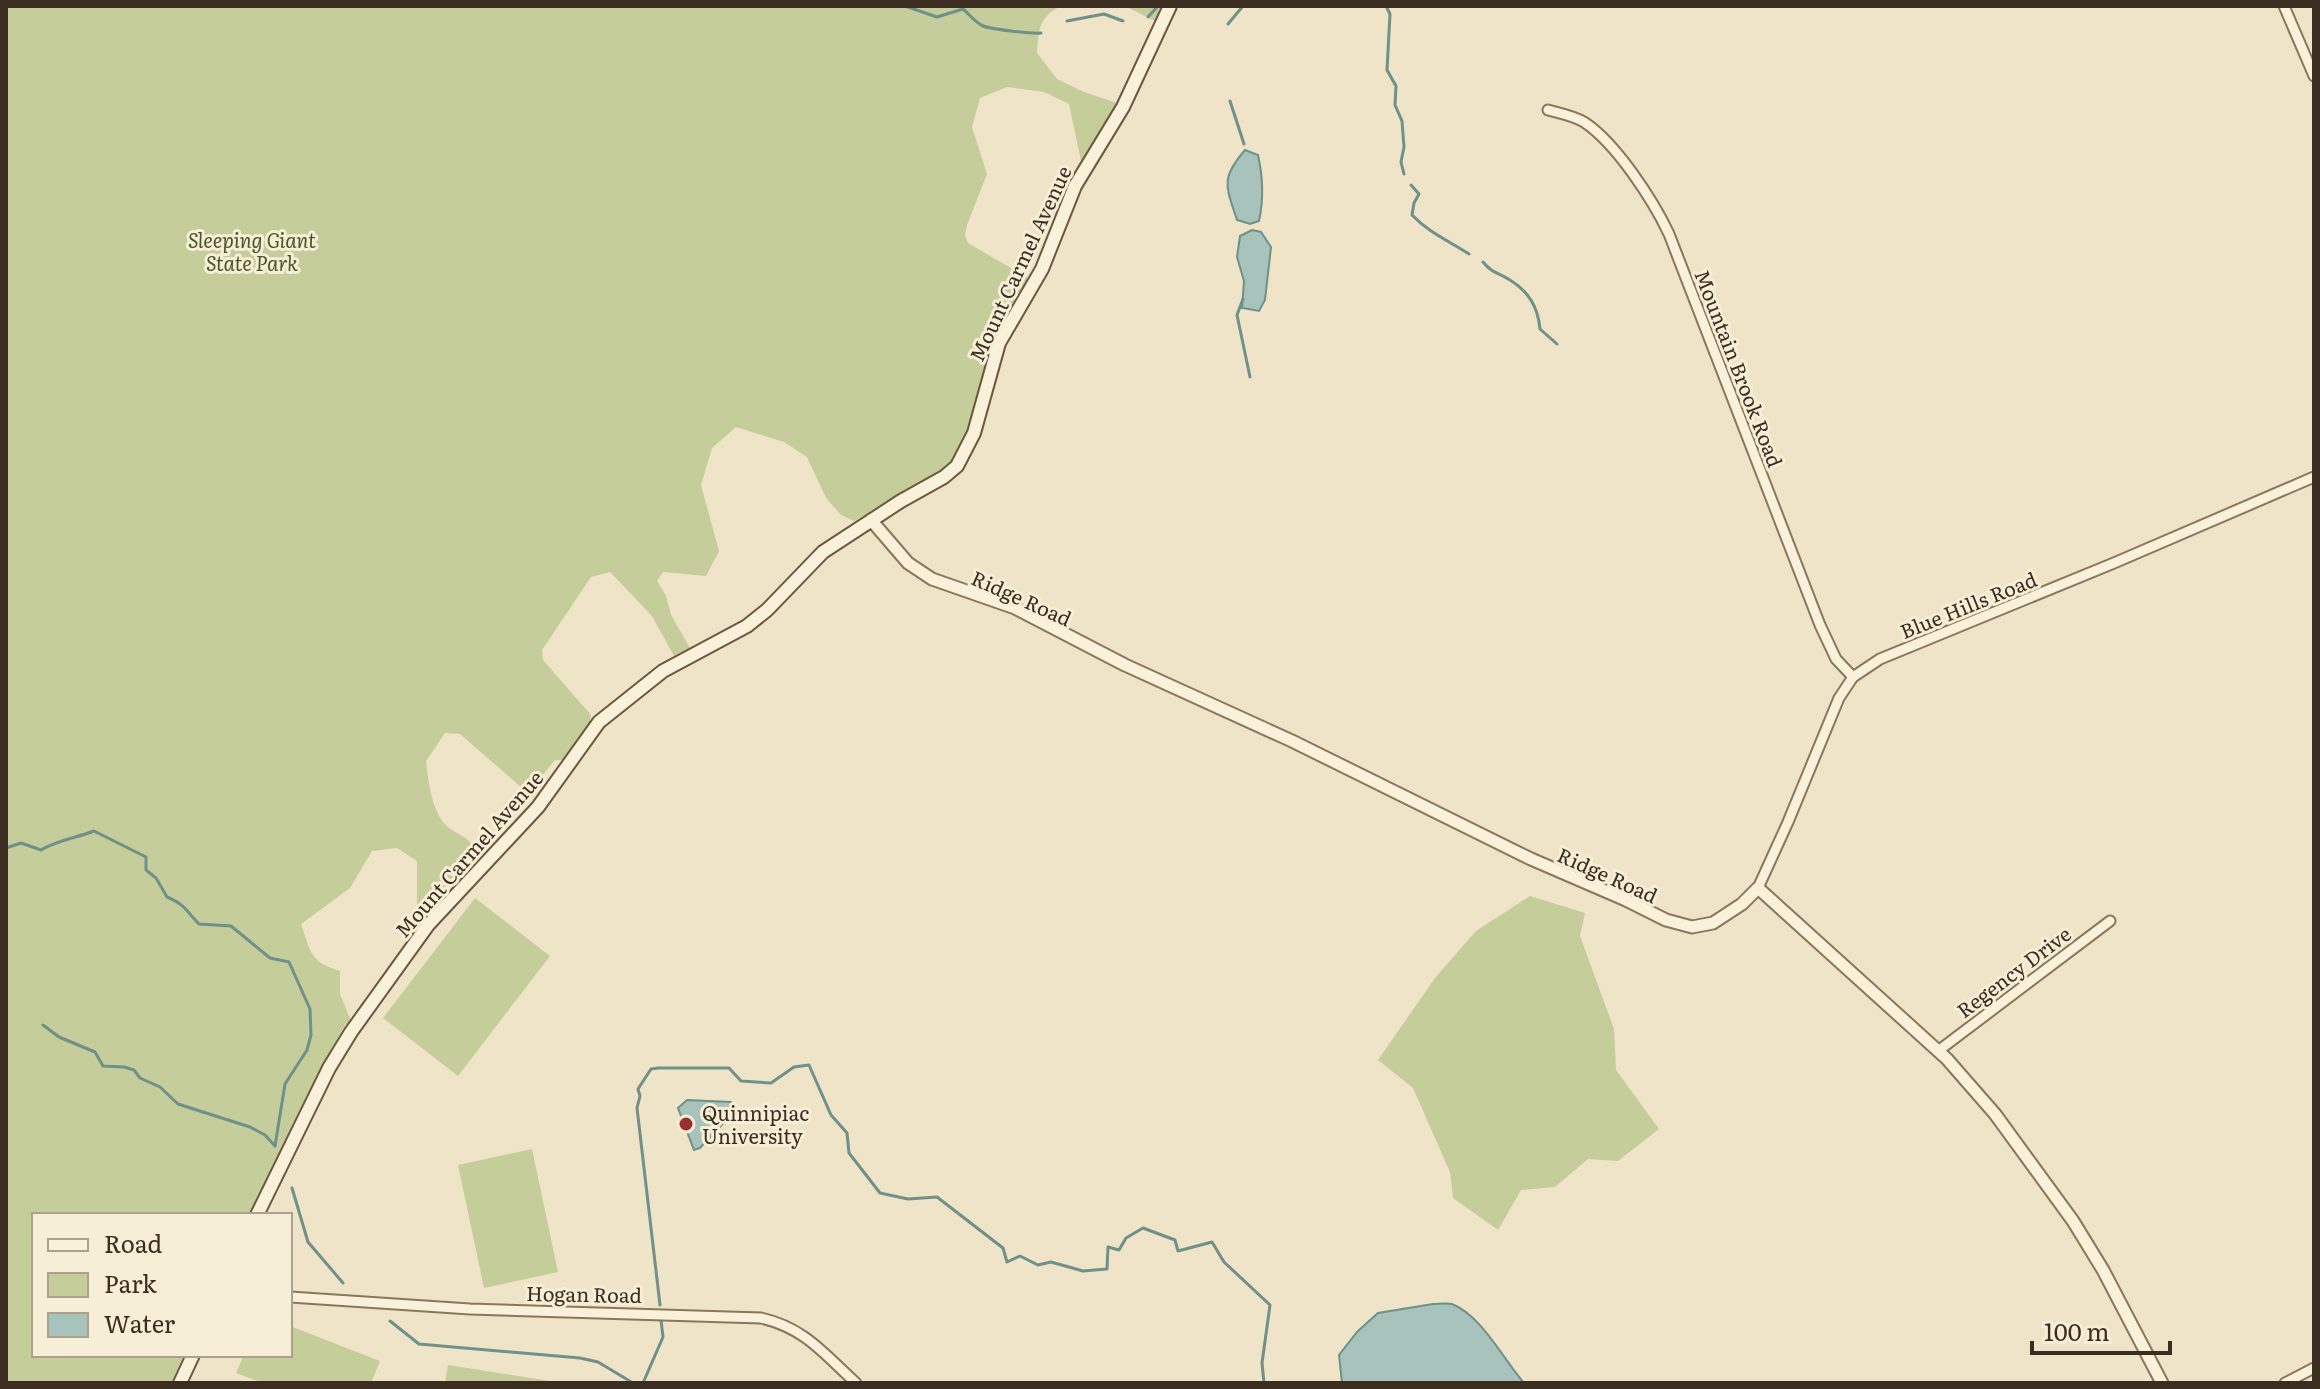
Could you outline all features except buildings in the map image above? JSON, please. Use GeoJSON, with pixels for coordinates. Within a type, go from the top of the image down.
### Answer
{"type":"FeatureCollection","features":[{"type":"Feature","properties":{"kind":"main road","name":"Mount Carmel Avenue"},"geometry":{"type":"LineString","coordinates":[[258,1213],[329,1068],[351,1032],[428,925],[538,807],[591,731],[663,671],[758,618],[810,563],[871,520],[944,477],[962,459],[974,433],[999,343],[1042,269],[1075,186],[1123,107],[1170,6]]}},
{"type":"Feature","properties":{"kind":"main road"},"geometry":{"type":"LineString","coordinates":[[180,1383],[192,1357]]}},
{"type":"Feature","properties":{"kind":"street"},"geometry":{"type":"LineString","coordinates":[[2284,6],[2314,76]]}},
{"type":"Feature","properties":{"kind":"street","name":"Mountain Brook Road"},"geometry":{"type":"LineString","coordinates":[[1548,110],[1583,121],[1633,174],[1655,205],[1669,234],[1820,625],[1836,659],[1853,677]]}},
{"type":"Feature","properties":{"kind":"street","name":"Blue Hills Road"},"geometry":{"type":"LineString","coordinates":[[1758,888],[1830,718],[1853,677],[1880,659],[2314,477]]}},
{"type":"Feature","properties":{"kind":"street","name":"Ridge Road"},"geometry":{"type":"LineString","coordinates":[[871,520],[908,563],[932,579],[1015,608],[1125,665],[1292,741],[1531,859],[1666,920],[1692,927],[1713,923],[1742,904],[1758,888]]}},
{"type":"Feature","properties":{"kind":"street"},"geometry":{"type":"LineString","coordinates":[[1758,888],[1938,1051],[1995,1114],[2073,1221],[2103,1270],[2162,1383]]}},
{"type":"Feature","properties":{"kind":"street","name":"Regency Drive"},"geometry":{"type":"LineString","coordinates":[[1938,1051],[2110,921]]}},
{"type":"Feature","properties":{"kind":"street","name":"Hogan Road"},"geometry":{"type":"LineString","coordinates":[[292,1297],[470,1309],[761,1318],[783,1323],[805,1336],[856,1383]]}},
{"type":"Feature","properties":{"kind":"street"},"geometry":{"type":"LineString","coordinates":[[2285,1383],[2314,1368]]}},
{"type":"Feature","properties":{"kind":"green space","name":"Sleeping Giant State Park"},"geometry":{"type":"Polygon","coordinates":[[[6,6],[1061,6],[1048,15],[1041,25],[1037,53],[1057,79],[1117,103],[1081,161],[1069,104],[1044,92],[1007,87],[980,98],[972,127],[987,174],[965,235],[968,243],[1031,280],[996,336],[969,429],[954,459],[942,472],[854,521],[841,515],[826,498],[807,457],[784,442],[736,427],[712,448],[701,485],[719,551],[706,576],[663,572],[657,581],[666,596],[671,615],[690,648],[674,656],[652,616],[610,572],[591,577],[542,650],[543,660],[591,715],[589,726],[565,760],[555,760],[528,793],[460,734],[445,733],[426,761],[432,796],[442,820],[476,850],[417,921],[417,861],[397,848],[372,851],[350,888],[301,924],[317,960],[340,971],[340,994],[351,1021],[345,1025],[324,1062],[250,1213],[32,1213],[32,1357],[183,1357],[171,1383],[6,1383],[6,6]]]}},
{"type":"Feature","properties":{"kind":"green space"},"geometry":{"type":"Polygon","coordinates":[[[1125,6],[1163,6],[1157,22],[1125,6]]]}},
{"type":"Feature","properties":{"kind":"green space"},"geometry":{"type":"Polygon","coordinates":[[[1530,896],[1585,913],[1580,936],[1614,1029],[1616,1070],[1659,1129],[1618,1161],[1588,1159],[1555,1187],[1521,1190],[1498,1230],[1453,1198],[1450,1172],[1413,1088],[1378,1060],[1435,978],[1476,931],[1530,896]]]}},
{"type":"Feature","properties":{"kind":"green space"},"geometry":{"type":"Polygon","coordinates":[[[475,898],[550,956],[458,1076],[383,1018],[475,898]]]}},
{"type":"Feature","properties":{"kind":"green space"},"geometry":{"type":"Polygon","coordinates":[[[532,1149],[558,1272],[484,1288],[458,1165],[532,1149]]]}},
{"type":"Feature","properties":{"kind":"green space"},"geometry":{"type":"Polygon","coordinates":[[[292,1327],[380,1361],[371,1383],[263,1383],[236,1373],[243,1357],[292,1357],[292,1327]]]}},
{"type":"Feature","properties":{"kind":"green space"},"geometry":{"type":"Polygon","coordinates":[[[448,1365],[563,1383],[445,1383],[448,1365]]]}},
{"type":"Feature","properties":{"kind":"water"},"geometry":{"type":"Polygon","coordinates":[[[1245,150],[1258,155],[1262,179],[1259,221],[1250,224],[1237,220],[1228,191],[1232,168],[1245,150]]]}},
{"type":"Feature","properties":{"kind":"water"},"geometry":{"type":"Polygon","coordinates":[[[1252,230],[1261,232],[1271,247],[1265,300],[1259,311],[1242,308],[1244,281],[1237,257],[1240,236],[1252,230]]]}},
{"type":"Feature","properties":{"kind":"water"},"geometry":{"type":"Polygon","coordinates":[[[687,1100],[731,1102],[734,1112],[700,1148],[694,1150],[678,1108],[687,1100]]]}},
{"type":"Feature","properties":{"kind":"water"},"geometry":{"type":"Polygon","coordinates":[[[1452,1304],[1473,1318],[1524,1383],[1342,1383],[1339,1355],[1357,1332],[1378,1313],[1452,1304]]]}},
{"type":"Feature","properties":{"kind":"waterway"},"geometry":{"type":"LineString","coordinates":[[905,6],[937,17],[963,9],[983,26],[1041,33]]}},
{"type":"Feature","properties":{"kind":"waterway"},"geometry":{"type":"LineString","coordinates":[[1148,17],[1158,6]]}},
{"type":"Feature","properties":{"kind":"waterway"},"geometry":{"type":"LineString","coordinates":[[1228,24],[1243,6]]}},
{"type":"Feature","properties":{"kind":"waterway"},"geometry":{"type":"LineString","coordinates":[[1386,6],[1390,14],[1387,70],[1396,86],[1395,105],[1402,121],[1404,147],[1401,162],[1404,174]]}},
{"type":"Feature","properties":{"kind":"waterway"},"geometry":{"type":"LineString","coordinates":[[1067,21],[1104,14],[1123,21]]}},
{"type":"Feature","properties":{"kind":"waterway"},"geometry":{"type":"LineString","coordinates":[[1230,101],[1244,144]]}},
{"type":"Feature","properties":{"kind":"waterway"},"geometry":{"type":"LineString","coordinates":[[1411,185],[1419,194],[1412,215],[1469,254]]}},
{"type":"Feature","properties":{"kind":"waterway"},"geometry":{"type":"LineString","coordinates":[[1483,262],[1527,295],[1535,307],[1540,329],[1557,344]]}},
{"type":"Feature","properties":{"kind":"waterway"},"geometry":{"type":"LineString","coordinates":[[1243,299],[1237,315],[1250,377]]}},
{"type":"Feature","properties":{"kind":"waterway"},"geometry":{"type":"LineString","coordinates":[[6,848],[21,843],[41,850],[94,831],[146,857],[146,870],[156,878],[167,897],[182,906],[199,924],[231,926],[270,958],[289,962],[310,1009],[311,1035],[307,1050],[285,1084],[275,1146]]}},
{"type":"Feature","properties":{"kind":"waterway"},"geometry":{"type":"LineString","coordinates":[[43,1025],[59,1037],[95,1052],[103,1066],[134,1070],[140,1078],[160,1087],[178,1104],[250,1127],[265,1135],[275,1146]]}},
{"type":"Feature","properties":{"kind":"waterway"},"geometry":{"type":"LineString","coordinates":[[660,1305],[637,1108],[638,1089],[651,1069],[658,1068],[729,1068],[741,1081],[771,1083],[794,1067],[809,1065],[831,1115],[847,1133],[849,1153],[880,1193],[908,1199],[937,1197],[1003,1248],[1007,1262],[1020,1256],[1038,1265],[1051,1262],[1083,1271],[1107,1269],[1108,1247],[1119,1250],[1126,1238],[1143,1228],[1175,1240],[1178,1251],[1212,1242],[1224,1262],[1270,1305],[1262,1363],[1264,1383]]}},
{"type":"Feature","properties":{"kind":"waterway"},"geometry":{"type":"LineString","coordinates":[[292,1188],[308,1242],[343,1283]]}},
{"type":"Feature","properties":{"kind":"waterway"},"geometry":{"type":"LineString","coordinates":[[643,1383],[663,1337],[661,1320]]}},
{"type":"Feature","properties":{"kind":"waterway"},"geometry":{"type":"LineString","coordinates":[[390,1321],[419,1344],[580,1358],[598,1362],[633,1383]]}},
{"type":"Feature","properties":{"kind":"place","name":"Quinnipiac University"},"geometry":{"type":"Point","coordinates":[686,1124]}}]}
